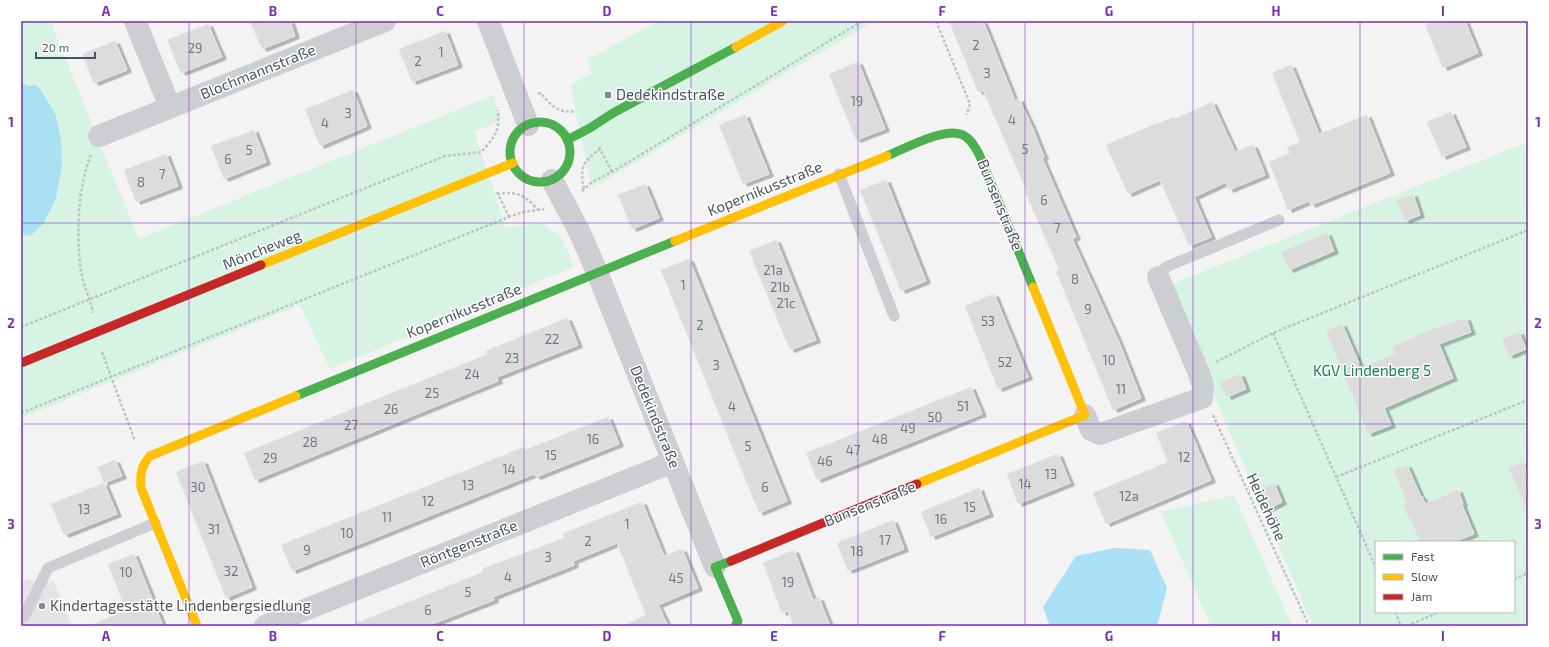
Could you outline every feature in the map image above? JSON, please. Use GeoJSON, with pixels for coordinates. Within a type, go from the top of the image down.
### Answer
{"type":"FeatureCollection","features":[{"type":"Feature","properties":{"kind":"street"},"geometry":{"type":"LineString","coordinates":[[135,21],[170,107]]}},
{"type":"Feature","properties":{"kind":"street","name":"Blochmannstraße"},"geometry":{"type":"LineString","coordinates":[[99,136],[170,107],[342,29],[385,21]]}},
{"type":"Feature","properties":{"kind":"street"},"geometry":{"type":"LineString","coordinates":[[488,21],[528,125]]}},
{"type":"Feature","properties":{"kind":"street"},"geometry":{"type":"LineString","coordinates":[[567,140],[590,128],[613,113],[695,70],[783,21]]}},
{"type":"Feature","properties":{"kind":"street"},"geometry":{"type":"LineString","coordinates":[[539,123],[551,124],[560,130],[567,140],[570,149],[570,158],[560,175],[552,180],[540,182],[529,180],[519,173],[513,163],[511,152],[513,141],[519,132],[528,125],[539,123]]}},
{"type":"Feature","properties":{"kind":"street","name":"Kopernikusstraße"},"geometry":{"type":"LineString","coordinates":[[144,463],[150,456],[164,449],[839,174],[939,135],[950,132],[962,133]]}},
{"type":"Feature","properties":{"kind":"street","name":"Bunsenstraße"},"geometry":{"type":"LineString","coordinates":[[962,133],[972,142],[979,154],[1091,430],[1100,434],[1202,398]]}},
{"type":"Feature","properties":{"kind":"street","name":"Möncheweg"},"geometry":{"type":"LineString","coordinates":[[21,363],[513,163]]}},
{"type":"Feature","properties":{"kind":"street","name":"Dedekindstraße"},"geometry":{"type":"LineString","coordinates":[[552,180],[579,231],[597,272],[715,567]]}},
{"type":"Feature","properties":{"kind":"street"},"geometry":{"type":"LineString","coordinates":[[1158,277],[1198,371],[1203,386],[1202,398]]}},
{"type":"Feature","properties":{"kind":"street","name":"Bunsenstraße"},"geometry":{"type":"LineString","coordinates":[[715,567],[1085,415]]}},
{"type":"Feature","properties":{"kind":"street","name":"Röntgenstraße"},"geometry":{"type":"LineString","coordinates":[[265,626],[673,462]]}},
{"type":"Feature","properties":{"kind":"street"},"geometry":{"type":"LineString","coordinates":[[144,463],[140,472],[141,488],[197,626]]}},
{"type":"Feature","properties":{"kind":"street"},"geometry":{"type":"LineString","coordinates":[[715,567],[738,621],[735,626]]}},
{"type":"Feature","properties":{"kind":"lane"},"geometry":{"type":"LineString","coordinates":[[839,174],[894,316]]}},
{"type":"Feature","properties":{"kind":"lane"},"geometry":{"type":"LineString","coordinates":[[1158,277],[1166,268],[1279,220]]}},
{"type":"Feature","properties":{"kind":"lane"},"geometry":{"type":"LineString","coordinates":[[24,617],[48,568],[155,523]]}},
{"type":"Feature","properties":{"kind":"path"},"geometry":{"type":"LineString","coordinates":[[21,413],[509,217],[523,212],[547,209],[563,203],[578,195],[592,182],[619,168],[862,21]]}},
{"type":"Feature","properties":{"kind":"path"},"geometry":{"type":"LineString","coordinates":[[936,21],[970,104],[962,133]]}},
{"type":"Feature","properties":{"kind":"path"},"geometry":{"type":"LineString","coordinates":[[99,136],[87,164],[80,206],[78,236],[83,280],[90,300],[100,345],[144,463]]}},
{"type":"Feature","properties":{"kind":"path"},"geometry":{"type":"LineString","coordinates":[[584,189],[581,177],[584,165],[590,157],[600,149]]}},
{"type":"Feature","properties":{"kind":"path"},"geometry":{"type":"LineString","coordinates":[[21,327],[446,156],[481,152]]}},
{"type":"Feature","properties":{"kind":"path"},"geometry":{"type":"LineString","coordinates":[[497,194],[511,192],[522,195],[538,210]]}},
{"type":"Feature","properties":{"kind":"path"},"geometry":{"type":"LineString","coordinates":[[1198,371],[1273,333],[1528,230]]}},
{"type":"Feature","properties":{"kind":"path"},"geometry":{"type":"LineString","coordinates":[[1273,333],[1375,566]]}},
{"type":"Feature","properties":{"kind":"path","name":"Heidehöhe"},"geometry":{"type":"LineString","coordinates":[[1202,398],[1208,405],[1309,626]]}},
{"type":"Feature","properties":{"kind":"path"},"geometry":{"type":"LineString","coordinates":[[1336,477],[1528,400]]}},
{"type":"Feature","properties":{"kind":"path"},"geometry":{"type":"LineString","coordinates":[[1515,579],[1528,573]]}},
{"type":"Feature","properties":{"kind":"path"},"geometry":{"type":"LineString","coordinates":[[1395,613],[1401,626]]}},
{"type":"Feature","properties":{"kind":"path"},"geometry":{"type":"LineString","coordinates":[[1406,626],[1437,613]]}},
{"type":"Feature","properties":{"kind":"shaded area","name":"Kindertagesstätte Lindenbergsiedlung"},"geometry":{"type":"Polygon","coordinates":[[[28,579],[40,586],[53,580],[72,626],[21,626],[21,582],[28,579]]]}},
{"type":"Feature","properties":{"kind":"green space"},"geometry":{"type":"Polygon","coordinates":[[[21,21],[50,21],[139,239],[494,95],[500,121],[474,132],[506,227],[543,223],[562,238],[574,267],[330,369],[300,305],[21,418],[21,21]]]}},
{"type":"Feature","properties":{"kind":"green space"},"geometry":{"type":"Polygon","coordinates":[[[660,21],[874,21],[592,188],[570,85],[592,73],[587,59],[660,21]]]}},
{"type":"Feature","properties":{"kind":"green space","name":"KGV Lindenberg 5"},"geometry":{"type":"Polygon","coordinates":[[[1528,142],[1528,626],[1313,626],[1167,286],[1528,142]]]}},
{"type":"Feature","properties":{"kind":"green space"},"geometry":{"type":"Polygon","coordinates":[[[1234,495],[1292,626],[1211,626],[1161,512],[1234,495]]]}},
{"type":"Feature","properties":{"kind":"water"},"geometry":{"type":"Polygon","coordinates":[[[21,82],[28,86],[36,85],[41,90],[56,116],[61,140],[62,165],[56,198],[43,224],[30,236],[21,234],[21,82]]]}},
{"type":"Feature","properties":{"kind":"water"},"geometry":{"type":"Polygon","coordinates":[[[1115,548],[1150,550],[1167,588],[1157,626],[1050,626],[1043,607],[1076,556],[1115,548]]]}},
{"type":"Feature","properties":{"kind":"building"},"geometry":{"type":"Polygon","coordinates":[[[250,21],[290,21],[295,36],[262,49],[250,21]]]}},
{"type":"Feature","properties":{"kind":"building"},"geometry":{"type":"Polygon","coordinates":[[[949,21],[983,21],[1015,101],[1019,99],[1033,129],[1044,157],[1042,158],[1076,237],[1072,239],[1118,340],[1141,398],[1113,410],[1056,271],[1059,269],[1025,192],[1027,192],[983,90],[978,92],[949,21]]]}},
{"type":"Feature","properties":{"kind":"building"},"geometry":{"type":"Polygon","coordinates":[[[1436,21],[1465,21],[1478,53],[1443,68],[1425,25],[1436,21]]]}},
{"type":"Feature","properties":{"kind":"building"},"geometry":{"type":"Polygon","coordinates":[[[208,24],[222,57],[181,73],[167,40],[208,24]]]}},
{"type":"Feature","properties":{"kind":"building"},"geometry":{"type":"Polygon","coordinates":[[[445,31],[458,65],[412,82],[399,49],[445,31]]]}},
{"type":"Feature","properties":{"kind":"building"},"geometry":{"type":"Polygon","coordinates":[[[115,41],[127,70],[94,83],[82,54],[115,41]]]}},
{"type":"Feature","properties":{"kind":"building"},"geometry":{"type":"Polygon","coordinates":[[[858,62],[885,129],[856,140],[829,74],[858,62]]]}},
{"type":"Feature","properties":{"kind":"building"},"geometry":{"type":"Polygon","coordinates":[[[1291,65],[1319,134],[1367,115],[1390,173],[1311,205],[1309,201],[1288,210],[1269,162],[1290,153],[1287,147],[1300,142],[1272,73],[1291,65]]]}},
{"type":"Feature","properties":{"kind":"building"},"geometry":{"type":"Polygon","coordinates":[[[353,90],[367,126],[320,146],[305,109],[353,90]]]}},
{"type":"Feature","properties":{"kind":"building"},"geometry":{"type":"Polygon","coordinates":[[[1212,102],[1235,152],[1253,145],[1265,175],[1229,190],[1226,182],[1194,197],[1211,237],[1189,246],[1160,180],[1128,194],[1106,145],[1157,123],[1174,117],[1175,119],[1212,102]]]}},
{"type":"Feature","properties":{"kind":"building"},"geometry":{"type":"Polygon","coordinates":[[[1451,112],[1466,147],[1442,157],[1427,122],[1451,112]]]}},
{"type":"Feature","properties":{"kind":"building"},"geometry":{"type":"Polygon","coordinates":[[[745,115],[769,174],[743,184],[719,125],[745,115]]]}},
{"type":"Feature","properties":{"kind":"building"},"geometry":{"type":"Polygon","coordinates":[[[254,130],[266,162],[224,179],[211,146],[254,130]]]}},
{"type":"Feature","properties":{"kind":"building"},"geometry":{"type":"Polygon","coordinates":[[[166,154],[178,186],[136,202],[124,170],[166,154]]]}},
{"type":"Feature","properties":{"kind":"building"},"geometry":{"type":"Polygon","coordinates":[[[886,180],[926,281],[901,291],[860,190],[886,180]]]}},
{"type":"Feature","properties":{"kind":"building"},"geometry":{"type":"Polygon","coordinates":[[[645,184],[659,218],[632,229],[618,195],[645,184]]]}},
{"type":"Feature","properties":{"kind":"building"},"geometry":{"type":"Polygon","coordinates":[[[1413,194],[1420,215],[1405,221],[1397,200],[1413,194]]]}},
{"type":"Feature","properties":{"kind":"building"},"geometry":{"type":"Polygon","coordinates":[[[1327,233],[1334,251],[1289,270],[1281,252],[1327,233]]]}},
{"type":"Feature","properties":{"kind":"building"},"geometry":{"type":"Polygon","coordinates":[[[776,240],[816,340],[790,350],[749,251],[776,240]]]}},
{"type":"Feature","properties":{"kind":"building"},"geometry":{"type":"Polygon","coordinates":[[[689,259],[787,501],[759,513],[661,270],[689,259]]]}},
{"type":"Feature","properties":{"kind":"building"},"geometry":{"type":"Polygon","coordinates":[[[994,294],[1028,377],[998,389],[965,306],[994,294]]]}},
{"type":"Feature","properties":{"kind":"building"},"geometry":{"type":"Polygon","coordinates":[[[567,318],[578,345],[497,377],[498,381],[255,480],[244,453],[488,354],[486,351],[567,318]]]}},
{"type":"Feature","properties":{"kind":"building"},"geometry":{"type":"Polygon","coordinates":[[[1466,318],[1471,332],[1439,344],[1453,378],[1384,408],[1391,425],[1368,434],[1326,331],[1342,324],[1361,368],[1395,354],[1392,347],[1432,329],[1466,318]]]}},
{"type":"Feature","properties":{"kind":"building"},"geometry":{"type":"Polygon","coordinates":[[[1519,332],[1526,349],[1509,356],[1502,339],[1519,332]]]}},
{"type":"Feature","properties":{"kind":"building"},"geometry":{"type":"Polygon","coordinates":[[[1240,374],[1246,389],[1227,397],[1220,382],[1240,374]]]}},
{"type":"Feature","properties":{"kind":"building"},"geometry":{"type":"Polygon","coordinates":[[[971,387],[982,414],[817,480],[806,453],[971,387]]]}},
{"type":"Feature","properties":{"kind":"building"},"geometry":{"type":"Polygon","coordinates":[[[608,417],[619,444],[536,477],[534,474],[292,571],[281,545],[524,447],[525,450],[608,417]]]}},
{"type":"Feature","properties":{"kind":"building"},"geometry":{"type":"Polygon","coordinates":[[[1186,421],[1211,480],[1106,524],[1093,493],[1168,462],[1156,433],[1186,421]]]}},
{"type":"Feature","properties":{"kind":"building"},"geometry":{"type":"Polygon","coordinates":[[[1058,454],[1070,483],[1018,504],[1007,474],[1058,454]]]}},
{"type":"Feature","properties":{"kind":"building"},"geometry":{"type":"Polygon","coordinates":[[[115,460],[122,476],[104,483],[98,467],[115,460]]]}},
{"type":"Feature","properties":{"kind":"building"},"geometry":{"type":"Polygon","coordinates":[[[203,461],[252,587],[226,598],[176,472],[203,461]]]}},
{"type":"Feature","properties":{"kind":"building"},"geometry":{"type":"Polygon","coordinates":[[[1523,462],[1528,475],[1528,513],[1509,468],[1523,462]]]}},
{"type":"Feature","properties":{"kind":"building"},"geometry":{"type":"Polygon","coordinates":[[[1407,465],[1425,504],[1458,490],[1463,504],[1462,505],[1474,534],[1456,541],[1420,541],[1403,505],[1407,503],[1394,470],[1407,465]]]}},
{"type":"Feature","properties":{"kind":"building"},"geometry":{"type":"Polygon","coordinates":[[[104,483],[117,514],[64,535],[51,504],[104,483]]]}},
{"type":"Feature","properties":{"kind":"building"},"geometry":{"type":"Polygon","coordinates":[[[1274,483],[1282,502],[1268,509],[1259,490],[1274,483]]]}},
{"type":"Feature","properties":{"kind":"building"},"geometry":{"type":"Polygon","coordinates":[[[979,488],[989,514],[931,537],[921,512],[979,488]]]}},
{"type":"Feature","properties":{"kind":"building"},"geometry":{"type":"Polygon","coordinates":[[[642,502],[664,556],[682,549],[698,588],[658,605],[668,626],[623,626],[646,615],[617,543],[573,561],[574,565],[493,597],[494,600],[427,626],[349,626],[483,572],[482,569],[564,538],[562,534],[642,502]]]}},
{"type":"Feature","properties":{"kind":"building"},"geometry":{"type":"Polygon","coordinates":[[[893,520],[904,549],[848,571],[837,543],[893,520]]]}},
{"type":"Feature","properties":{"kind":"building"},"geometry":{"type":"Polygon","coordinates":[[[794,550],[813,600],[819,598],[830,626],[794,626],[788,611],[782,613],[763,563],[794,550]]]}},
{"type":"Feature","properties":{"kind":"building"},"geometry":{"type":"Polygon","coordinates":[[[134,554],[163,626],[89,626],[126,610],[108,564],[134,554]]]}},
{"type":"Feature","properties":{"kind":"traffic: fast"},"geometry":{"type":"LineString","coordinates":[[567,140],[590,128],[613,113],[736,47]]}},
{"type":"Feature","properties":{"kind":"traffic: fast"},"geometry":{"type":"LineString","coordinates":[[540,122],[556,127],[561,131],[565,136],[570,152],[565,168],[561,173],[556,177],[540,182],[524,177],[519,173],[515,168],[510,152],[515,136],[519,131],[524,127],[540,122]]}},
{"type":"Feature","properties":{"kind":"traffic: fast"},"geometry":{"type":"LineString","coordinates":[[887,156],[936,136],[956,133],[963,135],[968,139],[979,154],[1033,287]]}},
{"type":"Feature","properties":{"kind":"traffic: fast"},"geometry":{"type":"LineString","coordinates":[[296,396],[675,241]]}},
{"type":"Feature","properties":{"kind":"traffic: fast"},"geometry":{"type":"LineString","coordinates":[[731,561],[715,567],[738,621],[735,626]]}},
{"type":"Feature","properties":{"kind":"traffic: slow"},"geometry":{"type":"LineString","coordinates":[[736,47],[783,21]]}},
{"type":"Feature","properties":{"kind":"traffic: slow"},"geometry":{"type":"LineString","coordinates":[[675,241],[887,156]]}},
{"type":"Feature","properties":{"kind":"traffic: slow"},"geometry":{"type":"LineString","coordinates":[[261,265],[513,163]]}},
{"type":"Feature","properties":{"kind":"traffic: slow"},"geometry":{"type":"LineString","coordinates":[[917,484],[1085,415],[1033,287]]}},
{"type":"Feature","properties":{"kind":"traffic: slow"},"geometry":{"type":"LineString","coordinates":[[197,626],[141,488],[141,475],[143,467],[150,456],[296,396]]}},
{"type":"Feature","properties":{"kind":"traffic: jam"},"geometry":{"type":"LineString","coordinates":[[21,363],[261,265]]}},
{"type":"Feature","properties":{"kind":"traffic: jam"},"geometry":{"type":"LineString","coordinates":[[731,561],[917,484]]}},
{"type":"Feature","properties":{"kind":"place","name":"Dedekindstraße"},"geometry":{"type":"Point","coordinates":[608,95]}},
{"type":"Feature","properties":{"kind":"place","name":"Kindertagesstätte Lindenbergsiedlung"},"geometry":{"type":"Point","coordinates":[42,606]}}]}
